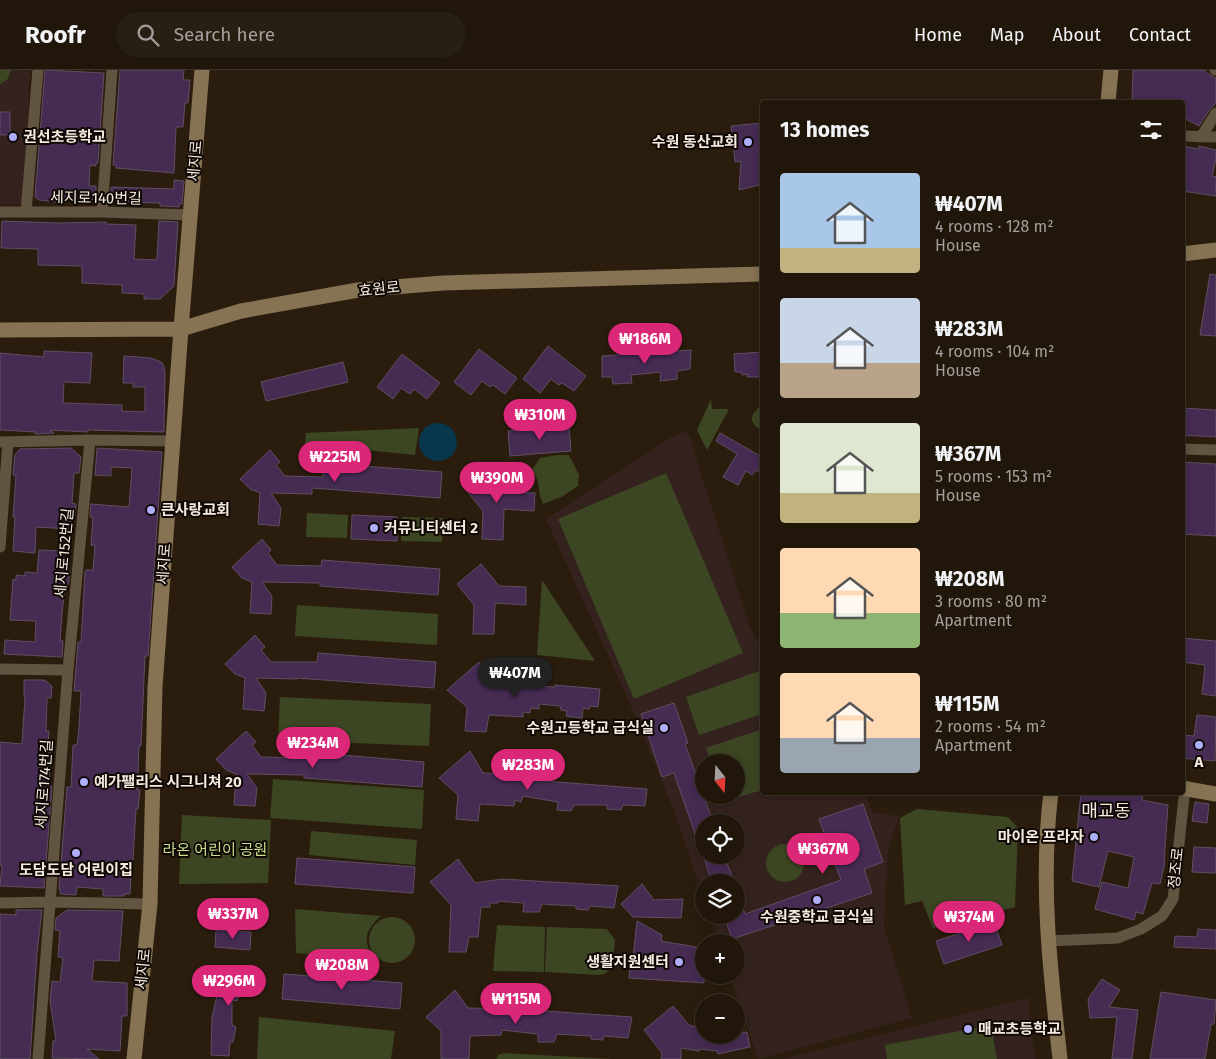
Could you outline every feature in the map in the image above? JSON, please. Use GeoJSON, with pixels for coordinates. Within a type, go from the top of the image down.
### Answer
{"type":"FeatureCollection","features":[{"type":"Feature","properties":{"kind":"street"},"geometry":{"type":"LineString","coordinates":[[26,212],[38,70]]}},
{"type":"Feature","properties":{"kind":"street"},"geometry":{"type":"LineString","coordinates":[[102,212],[112,70]]}},
{"type":"Feature","properties":{"kind":"street","name":"세지로"},"geometry":{"type":"LineString","coordinates":[[134,1059],[150,904],[155,687],[202,70]]}},
{"type":"Feature","properties":{"kind":"street"},"geometry":{"type":"LineString","coordinates":[[1108,100],[1111,70]]}},
{"type":"Feature","properties":{"kind":"street"},"geometry":{"type":"LineString","coordinates":[[1201,137],[1216,113]]}},
{"type":"Feature","properties":{"kind":"street"},"geometry":{"type":"LineString","coordinates":[[1185,136],[1216,137]]}},
{"type":"Feature","properties":{"kind":"street","name":"세지로140번길"},"geometry":{"type":"LineString","coordinates":[[0,212],[102,212],[190,215]]}},
{"type":"Feature","properties":{"kind":"street"},"geometry":{"type":"LineString","coordinates":[[1185,254],[1216,250]]}},
{"type":"Feature","properties":{"kind":"street","name":"효원로"},"geometry":{"type":"LineString","coordinates":[[0,330],[181,330],[242,311],[358,290],[444,283],[760,274]]}},
{"type":"Feature","properties":{"kind":"street","name":"세지로152번길"},"geometry":{"type":"LineString","coordinates":[[68,670],[90,440]]}},
{"type":"Feature","properties":{"kind":"street"},"geometry":{"type":"LineString","coordinates":[[0,547],[4,442],[174,441]]}},
{"type":"Feature","properties":{"kind":"street"},"geometry":{"type":"LineString","coordinates":[[1185,449],[1216,450]]}},
{"type":"Feature","properties":{"kind":"street"},"geometry":{"type":"LineString","coordinates":[[0,669],[68,670]]}},
{"type":"Feature","properties":{"kind":"street","name":"세지로174번길"},"geometry":{"type":"LineString","coordinates":[[38,1059],[68,670]]}},
{"type":"Feature","properties":{"kind":"street"},"geometry":{"type":"LineString","coordinates":[[1185,788],[1216,794]]}},
{"type":"Feature","properties":{"kind":"street"},"geometry":{"type":"LineString","coordinates":[[1051,795],[1045,862],[1048,941],[1060,1059]]}},
{"type":"Feature","properties":{"kind":"street","name":"정조로"},"geometry":{"type":"LineString","coordinates":[[1048,941],[1118,938],[1141,929],[1162,916],[1173,899],[1183,795]]}},
{"type":"Feature","properties":{"kind":"street"},"geometry":{"type":"LineString","coordinates":[[0,903],[150,904]]}},
{"type":"Feature","properties":{"kind":"shaded area","name":"권선초등학교"},"geometry":{"type":"Polygon","coordinates":[[[0,70],[30,70],[23,204],[0,204],[0,70]]]}},
{"type":"Feature","properties":{"kind":"shaded area"},"geometry":{"type":"Polygon","coordinates":[[[686,431],[690,438],[749,625],[760,646],[760,795],[866,795],[873,813],[899,816],[888,849],[884,927],[912,1018],[758,1059],[745,1020],[745,994],[736,994],[733,984],[745,984],[745,934],[716,934],[712,924],[745,924],[745,874],[696,874],[673,808],[630,704],[546,519],[669,439],[686,431]]]}},
{"type":"Feature","properties":{"kind":"shaded area","name":"매교초등학교"},"geometry":{"type":"Polygon","coordinates":[[[1028,998],[1035,1059],[783,1059],[1028,998]]]}},
{"type":"Feature","properties":{"kind":"green space"},"geometry":{"type":"Polygon","coordinates":[[[0,70],[11,70],[7,80],[0,84],[0,70]]]}},
{"type":"Feature","properties":{"kind":"green space"},"geometry":{"type":"Polygon","coordinates":[[[711,399],[712,409],[729,409],[707,450],[697,430],[711,399]]]}},
{"type":"Feature","properties":{"kind":"green space"},"geometry":{"type":"Polygon","coordinates":[[[760,405],[760,430],[752,421],[752,416],[760,405]]]}},
{"type":"Feature","properties":{"kind":"green space"},"geometry":{"type":"Polygon","coordinates":[[[419,428],[415,455],[305,444],[306,433],[419,428]]]}},
{"type":"Feature","properties":{"kind":"green space"},"geometry":{"type":"Polygon","coordinates":[[[569,455],[579,475],[578,486],[563,496],[543,504],[538,481],[532,470],[540,458],[569,455]]]}},
{"type":"Feature","properties":{"kind":"green space"},"geometry":{"type":"Polygon","coordinates":[[[666,473],[743,653],[634,699],[558,519],[666,473]]]}},
{"type":"Feature","properties":{"kind":"green space"},"geometry":{"type":"Polygon","coordinates":[[[307,513],[348,515],[347,538],[306,537],[307,513]]]}},
{"type":"Feature","properties":{"kind":"green space"},"geometry":{"type":"Polygon","coordinates":[[[402,517],[443,518],[442,542],[401,541],[402,517]]]}},
{"type":"Feature","properties":{"kind":"green space"},"geometry":{"type":"Polygon","coordinates":[[[542,580],[595,661],[537,655],[542,580]]]}},
{"type":"Feature","properties":{"kind":"green space"},"geometry":{"type":"Polygon","coordinates":[[[297,605],[438,614],[437,645],[295,636],[297,605]]]}},
{"type":"Feature","properties":{"kind":"green space"},"geometry":{"type":"Polygon","coordinates":[[[760,671],[760,715],[699,735],[686,697],[760,671]]]}},
{"type":"Feature","properties":{"kind":"green space"},"geometry":{"type":"Polygon","coordinates":[[[280,697],[431,704],[429,746],[278,740],[280,697]]]}},
{"type":"Feature","properties":{"kind":"green space"},"geometry":{"type":"Polygon","coordinates":[[[760,730],[760,791],[745,795],[745,754],[708,754],[706,748],[760,730]]]}},
{"type":"Feature","properties":{"kind":"green space"},"geometry":{"type":"Polygon","coordinates":[[[273,779],[424,790],[422,829],[270,818],[273,779]]]}},
{"type":"Feature","properties":{"kind":"green space"},"geometry":{"type":"Polygon","coordinates":[[[917,809],[1008,817],[1018,828],[1015,907],[933,928],[922,901],[905,905],[900,818],[917,809]]]}},
{"type":"Feature","properties":{"kind":"green space","name":"라온 어린이 공원"},"geometry":{"type":"Polygon","coordinates":[[[182,815],[271,820],[268,883],[179,884],[182,815]]]}},
{"type":"Feature","properties":{"kind":"green space"},"geometry":{"type":"Polygon","coordinates":[[[311,831],[417,840],[415,865],[309,855],[311,831]]]}},
{"type":"Feature","properties":{"kind":"green space"},"geometry":{"type":"Polygon","coordinates":[[[785,844],[792,845],[798,850],[803,856],[803,870],[798,876],[792,881],[785,882],[778,881],[772,876],[767,870],[766,863],[767,856],[772,850],[778,845],[785,844]]]}},
{"type":"Feature","properties":{"kind":"green space"},"geometry":{"type":"Polygon","coordinates":[[[295,909],[381,916],[371,927],[367,938],[369,948],[378,960],[296,953],[295,909]]]}},
{"type":"Feature","properties":{"kind":"green space"},"geometry":{"type":"Polygon","coordinates":[[[392,917],[405,921],[411,927],[415,940],[411,953],[405,959],[392,963],[379,959],[373,953],[369,940],[373,927],[379,921],[392,917]]]}},
{"type":"Feature","properties":{"kind":"green space"},"geometry":{"type":"Polygon","coordinates":[[[497,925],[545,927],[544,972],[493,971],[497,925]]]}},
{"type":"Feature","properties":{"kind":"green space"},"geometry":{"type":"Polygon","coordinates":[[[547,927],[607,929],[615,940],[612,968],[599,975],[545,972],[547,927]]]}},
{"type":"Feature","properties":{"kind":"green space"},"geometry":{"type":"Polygon","coordinates":[[[259,1017],[395,1031],[391,1059],[257,1059],[259,1017]]]}},
{"type":"Feature","properties":{"kind":"green space"},"geometry":{"type":"Polygon","coordinates":[[[991,1025],[997,1059],[887,1059],[885,1045],[991,1025]]]}},
{"type":"Feature","properties":{"kind":"green space"},"geometry":{"type":"Polygon","coordinates":[[[504,1053],[612,1059],[496,1059],[498,1055],[504,1053]]]}},
{"type":"Feature","properties":{"kind":"water"},"geometry":{"type":"Polygon","coordinates":[[[438,423],[451,429],[457,442],[451,455],[438,461],[425,455],[419,442],[425,429],[438,423]]]}},
{"type":"Feature","properties":{"kind":"building"},"geometry":{"type":"Polygon","coordinates":[[[45,70],[104,73],[98,163],[96,163],[96,166],[90,165],[89,186],[96,186],[96,197],[89,202],[56,199],[56,202],[39,200],[35,197],[45,70]]]}},
{"type":"Feature","properties":{"kind":"building"},"geometry":{"type":"Polygon","coordinates":[[[120,70],[184,70],[183,80],[190,80],[188,103],[185,103],[183,127],[176,127],[174,173],[116,168],[116,165],[113,165],[120,70]]]}},
{"type":"Feature","properties":{"kind":"building"},"geometry":{"type":"Polygon","coordinates":[[[1133,70],[1204,70],[1216,78],[1216,103],[1199,126],[1185,119],[1185,100],[1132,100],[1133,70]]]}},
{"type":"Feature","properties":{"kind":"building"},"geometry":{"type":"Polygon","coordinates":[[[0,112],[10,112],[10,135],[0,135],[0,112]]]}},
{"type":"Feature","properties":{"kind":"building","name":"수원 동산교회"},"geometry":{"type":"Polygon","coordinates":[[[760,123],[759,185],[739,190],[741,161],[735,162],[731,126],[760,123]]]}},
{"type":"Feature","properties":{"kind":"building"},"geometry":{"type":"Polygon","coordinates":[[[1199,146],[1216,150],[1212,176],[1216,177],[1216,196],[1185,191],[1185,147],[1199,149],[1199,146]]]}},
{"type":"Feature","properties":{"kind":"building"},"geometry":{"type":"Polygon","coordinates":[[[174,180],[184,181],[182,204],[179,204],[179,207],[160,206],[160,203],[119,202],[111,194],[111,187],[174,189],[174,180]]]}},
{"type":"Feature","properties":{"kind":"building"},"geometry":{"type":"Polygon","coordinates":[[[2,221],[106,222],[106,224],[136,225],[134,259],[155,260],[157,258],[159,221],[178,222],[174,286],[160,299],[144,299],[144,294],[122,293],[122,285],[82,283],[82,266],[38,265],[38,249],[1,248],[2,221]]]}},
{"type":"Feature","properties":{"kind":"building"},"geometry":{"type":"Polygon","coordinates":[[[1210,274],[1216,275],[1216,336],[1200,335],[1210,274]]]}},
{"type":"Feature","properties":{"kind":"building"},"geometry":{"type":"Polygon","coordinates":[[[548,346],[586,376],[574,391],[562,383],[559,385],[551,379],[540,393],[523,379],[548,346]]]}},
{"type":"Feature","properties":{"kind":"building"},"geometry":{"type":"Polygon","coordinates":[[[479,349],[517,378],[505,394],[493,385],[490,387],[482,381],[471,395],[454,382],[479,349]]]}},
{"type":"Feature","properties":{"kind":"building"},"geometry":{"type":"Polygon","coordinates":[[[691,350],[690,369],[677,371],[677,379],[660,381],[661,372],[631,375],[632,383],[613,384],[612,377],[602,377],[602,356],[691,350]]]}},
{"type":"Feature","properties":{"kind":"building"},"geometry":{"type":"Polygon","coordinates":[[[44,351],[92,353],[90,383],[64,382],[63,403],[122,405],[122,411],[145,412],[145,387],[133,387],[133,383],[123,383],[124,356],[151,358],[161,362],[165,372],[164,432],[50,430],[54,433],[35,434],[36,432],[0,430],[0,353],[44,357],[44,351]]]}},
{"type":"Feature","properties":{"kind":"building"},"geometry":{"type":"Polygon","coordinates":[[[760,352],[760,377],[747,377],[747,374],[742,375],[741,372],[735,372],[734,354],[760,352]]]}},
{"type":"Feature","properties":{"kind":"building"},"geometry":{"type":"Polygon","coordinates":[[[402,354],[440,383],[427,399],[414,389],[410,394],[401,388],[393,399],[377,387],[402,354]]]}},
{"type":"Feature","properties":{"kind":"building"},"geometry":{"type":"Polygon","coordinates":[[[343,362],[348,382],[266,401],[261,382],[343,362]]]}},
{"type":"Feature","properties":{"kind":"building"},"geometry":{"type":"Polygon","coordinates":[[[1185,408],[1216,410],[1216,437],[1185,435],[1185,408]]]}},
{"type":"Feature","properties":{"kind":"building"},"geometry":{"type":"Polygon","coordinates":[[[569,425],[571,451],[510,456],[508,431],[569,425]]]}},
{"type":"Feature","properties":{"kind":"building"},"geometry":{"type":"Polygon","coordinates":[[[720,433],[760,456],[760,473],[756,470],[752,475],[746,471],[738,485],[723,477],[737,454],[716,441],[720,433]]]}},
{"type":"Feature","properties":{"kind":"building"},"geometry":{"type":"Polygon","coordinates":[[[71,448],[81,457],[79,473],[74,473],[72,503],[76,504],[75,516],[71,516],[70,529],[36,527],[35,553],[13,551],[16,476],[13,475],[15,455],[20,449],[71,448]]]}},
{"type":"Feature","properties":{"kind":"building"},"geometry":{"type":"Polygon","coordinates":[[[97,448],[162,452],[148,656],[145,656],[141,746],[139,746],[137,790],[140,790],[138,809],[136,809],[130,894],[124,894],[124,896],[103,896],[103,889],[77,887],[76,895],[60,894],[59,889],[67,787],[71,787],[73,745],[77,745],[79,728],[81,691],[74,691],[78,642],[81,642],[85,572],[86,570],[93,570],[95,546],[91,545],[93,517],[90,517],[91,504],[129,507],[132,468],[111,467],[111,476],[95,475],[97,448]]]}},
{"type":"Feature","properties":{"kind":"building"},"geometry":{"type":"Polygon","coordinates":[[[270,450],[280,462],[276,465],[285,476],[323,477],[324,463],[442,472],[440,498],[312,488],[312,494],[271,493],[281,508],[279,526],[258,524],[260,493],[250,489],[240,479],[270,450]]]}},
{"type":"Feature","properties":{"kind":"building"},"geometry":{"type":"Polygon","coordinates":[[[1185,462],[1216,464],[1216,536],[1185,534],[1185,462]]]}},
{"type":"Feature","properties":{"kind":"building"},"geometry":{"type":"Polygon","coordinates":[[[490,470],[508,492],[535,493],[534,511],[504,509],[503,540],[482,539],[483,511],[466,490],[490,470]]]}},
{"type":"Feature","properties":{"kind":"building","name":"커뮤니티센터 2"},"geometry":{"type":"Polygon","coordinates":[[[352,515],[397,517],[397,541],[351,539],[352,515]]]}},
{"type":"Feature","properties":{"kind":"building"},"geometry":{"type":"Polygon","coordinates":[[[262,539],[271,550],[268,553],[277,565],[321,566],[322,560],[440,569],[438,595],[320,586],[320,583],[262,582],[272,596],[271,614],[250,613],[252,582],[242,578],[232,567],[262,539]]]}},
{"type":"Feature","properties":{"kind":"building"},"geometry":{"type":"Polygon","coordinates":[[[39,550],[63,551],[61,570],[70,571],[68,586],[65,586],[62,613],[60,641],[63,641],[62,657],[4,654],[5,640],[35,642],[36,621],[10,620],[13,579],[16,580],[16,575],[25,576],[25,572],[37,573],[39,550]]]}},
{"type":"Feature","properties":{"kind":"building"},"geometry":{"type":"Polygon","coordinates":[[[481,564],[499,586],[526,587],[526,605],[495,603],[494,634],[473,634],[474,605],[457,584],[481,564]]]}},
{"type":"Feature","properties":{"kind":"building"},"geometry":{"type":"Polygon","coordinates":[[[255,635],[265,647],[261,650],[271,662],[317,662],[318,653],[436,662],[434,688],[297,678],[256,678],[266,693],[264,711],[243,709],[245,678],[235,674],[225,664],[255,635]]]}},
{"type":"Feature","properties":{"kind":"building"},"geometry":{"type":"Polygon","coordinates":[[[1185,638],[1216,641],[1216,696],[1202,694],[1205,665],[1185,662],[1185,638]]]}},
{"type":"Feature","properties":{"kind":"building"},"geometry":{"type":"Polygon","coordinates":[[[479,662],[492,684],[555,687],[555,685],[600,689],[598,707],[590,706],[589,709],[583,708],[582,718],[566,716],[567,711],[561,710],[560,706],[539,704],[539,709],[531,708],[530,713],[523,712],[523,717],[489,715],[486,732],[465,731],[467,707],[447,690],[479,662]]]}},
{"type":"Feature","properties":{"kind":"building"},"geometry":{"type":"Polygon","coordinates":[[[24,680],[45,680],[52,686],[51,698],[47,698],[46,731],[49,731],[48,745],[51,746],[49,786],[52,786],[44,888],[0,886],[2,865],[0,865],[0,742],[22,744],[25,697],[24,680]]]}},
{"type":"Feature","properties":{"kind":"building"},"geometry":{"type":"Polygon","coordinates":[[[674,703],[688,743],[685,744],[695,772],[695,804],[707,804],[710,814],[695,814],[695,834],[674,773],[662,777],[641,714],[674,703]]]}},
{"type":"Feature","properties":{"kind":"building","name":"A"},"geometry":{"type":"Polygon","coordinates":[[[1197,715],[1216,717],[1215,761],[1185,758],[1185,735],[1194,736],[1197,715]]]}},
{"type":"Feature","properties":{"kind":"building"},"geometry":{"type":"Polygon","coordinates":[[[246,731],[256,742],[252,745],[261,757],[306,758],[306,752],[424,762],[422,787],[304,778],[304,775],[247,774],[257,788],[255,806],[234,805],[236,774],[226,770],[216,759],[246,731]]]}},
{"type":"Feature","properties":{"kind":"building"},"geometry":{"type":"Polygon","coordinates":[[[470,751],[483,773],[533,775],[532,780],[647,789],[645,806],[623,805],[621,810],[607,809],[607,805],[574,805],[571,811],[557,810],[558,802],[523,796],[521,802],[515,800],[514,806],[480,804],[478,821],[456,819],[458,795],[439,778],[470,751]]]}},
{"type":"Feature","properties":{"kind":"building"},"geometry":{"type":"Polygon","coordinates":[[[1081,795],[1143,795],[1142,800],[1168,805],[1165,862],[1160,884],[1152,883],[1143,914],[1136,912],[1134,920],[1095,909],[1102,882],[1128,888],[1134,857],[1108,851],[1099,887],[1072,881],[1081,795]]]}},
{"type":"Feature","properties":{"kind":"building"},"geometry":{"type":"Polygon","coordinates":[[[1195,802],[1209,804],[1207,823],[1192,821],[1195,802]]]}},
{"type":"Feature","properties":{"kind":"building"},"geometry":{"type":"Polygon","coordinates":[[[863,804],[883,862],[864,869],[872,893],[745,935],[730,934],[727,924],[745,924],[745,914],[841,880],[819,819],[863,804]]]}},
{"type":"Feature","properties":{"kind":"building"},"geometry":{"type":"Polygon","coordinates":[[[1194,847],[1216,848],[1216,873],[1192,872],[1194,847]]]}},
{"type":"Feature","properties":{"kind":"building"},"geometry":{"type":"Polygon","coordinates":[[[297,858],[415,867],[413,893],[295,884],[297,858]]]}},
{"type":"Feature","properties":{"kind":"building"},"geometry":{"type":"Polygon","coordinates":[[[458,859],[475,883],[502,879],[618,886],[614,908],[590,906],[588,910],[576,909],[576,906],[542,904],[539,912],[523,912],[524,903],[498,901],[498,903],[490,903],[490,907],[481,907],[478,937],[469,937],[466,952],[449,952],[451,905],[430,882],[458,859]]]}},
{"type":"Feature","properties":{"kind":"building"},"geometry":{"type":"Polygon","coordinates":[[[706,864],[727,864],[731,874],[709,874],[706,864]]]}},
{"type":"Feature","properties":{"kind":"building"},"geometry":{"type":"Polygon","coordinates":[[[642,884],[654,900],[683,899],[681,918],[633,917],[621,904],[642,884]]]}},
{"type":"Feature","properties":{"kind":"building"},"geometry":{"type":"Polygon","coordinates":[[[16,910],[42,910],[37,952],[30,1059],[0,1059],[0,914],[16,915],[16,910]]]}},
{"type":"Feature","properties":{"kind":"building"},"geometry":{"type":"Polygon","coordinates":[[[67,910],[123,911],[119,961],[94,960],[92,981],[127,983],[127,1016],[122,1016],[120,1051],[87,1049],[99,1059],[52,1058],[53,1041],[56,1041],[50,1000],[52,981],[60,982],[63,957],[58,957],[60,931],[55,930],[56,918],[67,910]]]}},
{"type":"Feature","properties":{"kind":"building"},"geometry":{"type":"Polygon","coordinates":[[[637,921],[662,935],[661,941],[695,947],[695,982],[629,978],[630,966],[632,966],[637,921]]]}},
{"type":"Feature","properties":{"kind":"building"},"geometry":{"type":"Polygon","coordinates":[[[994,922],[1002,945],[944,964],[936,941],[994,922]]]}},
{"type":"Feature","properties":{"kind":"building"},"geometry":{"type":"Polygon","coordinates":[[[1198,929],[1216,930],[1216,949],[1174,947],[1175,936],[1197,937],[1198,929]]]}},
{"type":"Feature","properties":{"kind":"building"},"geometry":{"type":"Polygon","coordinates":[[[216,930],[251,932],[250,950],[215,947],[216,930]]]}},
{"type":"Feature","properties":{"kind":"building"},"geometry":{"type":"Polygon","coordinates":[[[244,974],[262,976],[260,994],[239,994],[237,1001],[232,1000],[232,1025],[236,1027],[233,1042],[230,1042],[229,1056],[211,1055],[212,1018],[217,995],[212,986],[211,975],[244,974]]]}},
{"type":"Feature","properties":{"kind":"building"},"geometry":{"type":"Polygon","coordinates":[[[284,974],[402,983],[400,1009],[282,999],[284,974]]]}},
{"type":"Feature","properties":{"kind":"building"},"geometry":{"type":"Polygon","coordinates":[[[1102,979],[1120,990],[1109,1007],[1138,1010],[1132,1059],[1112,1059],[1117,1017],[1090,1018],[1088,999],[1102,979]]]}},
{"type":"Feature","properties":{"kind":"building"},"geometry":{"type":"Polygon","coordinates":[[[455,990],[468,1008],[515,1009],[632,1017],[628,1038],[604,1036],[603,1040],[591,1039],[591,1036],[557,1034],[554,1042],[538,1042],[538,1034],[502,1030],[501,1035],[470,1036],[469,1059],[441,1059],[441,1031],[426,1017],[455,990]]]}},
{"type":"Feature","properties":{"kind":"building"},"geometry":{"type":"Polygon","coordinates":[[[1161,992],[1216,1000],[1214,1024],[1211,1024],[1205,1059],[1150,1059],[1161,992]]]}},
{"type":"Feature","properties":{"kind":"building"},"geometry":{"type":"Polygon","coordinates":[[[673,1006],[689,1025],[695,1027],[695,1044],[745,1044],[745,1032],[747,1032],[750,1047],[718,1054],[717,1051],[681,1048],[681,1059],[661,1059],[662,1053],[644,1030],[673,1006]]]}},
{"type":"Feature","properties":{"kind":"place","name":"권선초등학교"},"geometry":{"type":"Point","coordinates":[13,137]}},
{"type":"Feature","properties":{"kind":"place","name":"수원 동산교회"},"geometry":{"type":"Point","coordinates":[748,142]}},
{"type":"Feature","properties":{"kind":"place","name":"큰사랑교회"},"geometry":{"type":"Point","coordinates":[151,510]}},
{"type":"Feature","properties":{"kind":"place","name":"커뮤니티센터 2"},"geometry":{"type":"Point","coordinates":[374,528]}},
{"type":"Feature","properties":{"kind":"place","name":"수원고등학교 급식실"},"geometry":{"type":"Point","coordinates":[664,728]}},
{"type":"Feature","properties":{"kind":"place","name":"A"},"geometry":{"type":"Point","coordinates":[1199,745]}},
{"type":"Feature","properties":{"kind":"place","name":"예가팰리스 시그니쳐 20"},"geometry":{"type":"Point","coordinates":[84,782]}},
{"type":"Feature","properties":{"kind":"place","name":"마이온 프라자"},"geometry":{"type":"Point","coordinates":[1094,837]}},
{"type":"Feature","properties":{"kind":"place","name":"도담도담 어린이집"},"geometry":{"type":"Point","coordinates":[76,853]}},
{"type":"Feature","properties":{"kind":"place","name":"수원중학교 급식실"},"geometry":{"type":"Point","coordinates":[817,900]}},
{"type":"Feature","properties":{"kind":"place","name":"생활지원센터"},"geometry":{"type":"Point","coordinates":[679,962]}},
{"type":"Feature","properties":{"kind":"place","name":"매교초등학교"},"geometry":{"type":"Point","coordinates":[968,1029]}},
{"type":"Feature","properties":{"kind":"district","name":"매교동"},"geometry":{"type":"Point","coordinates":[1106,811]}}]}
